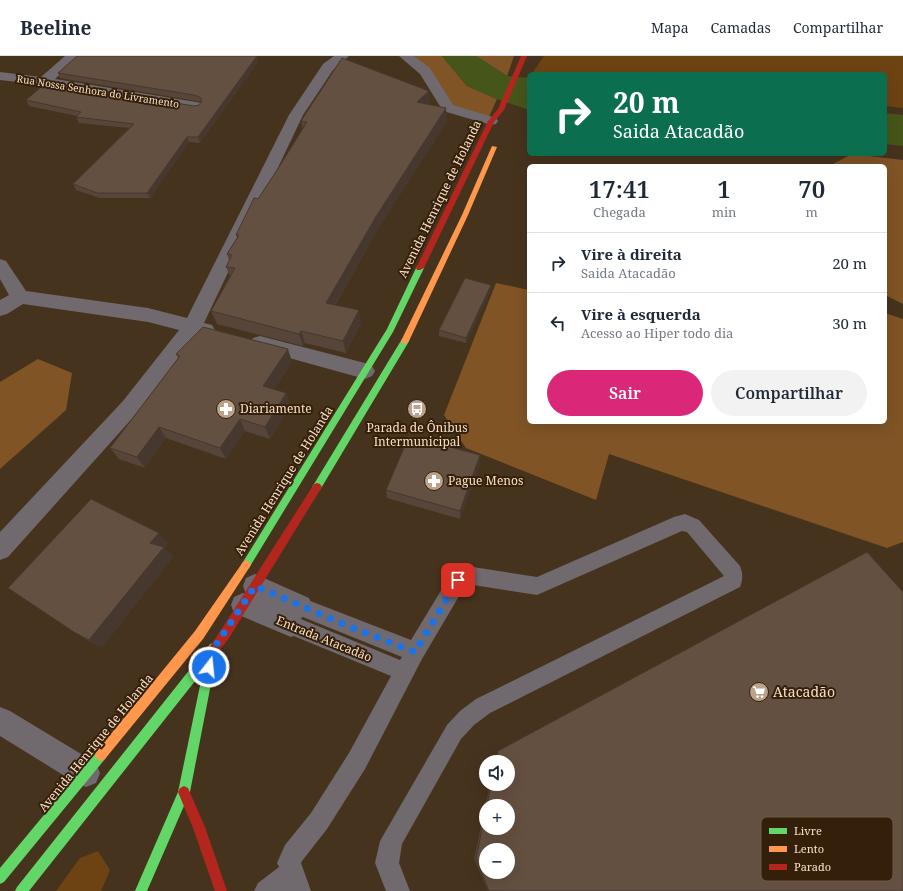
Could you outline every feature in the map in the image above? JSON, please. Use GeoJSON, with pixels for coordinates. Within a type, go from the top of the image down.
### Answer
{"type":"FeatureCollection","features":[{"type":"Feature","properties":{"kind":"main road","name":"Avenida Henrique de Holanda"},"geometry":{"type":"LineString","coordinates":[[0,878],[199,635],[249,561],[390,330],[498,123],[501,110],[524,56]]}},
{"type":"Feature","properties":{"kind":"main road"},"geometry":{"type":"LineString","coordinates":[[21,891],[212,651],[249,595],[402,347],[465,215],[498,138]]}},
{"type":"Feature","properties":{"kind":"main road"},"geometry":{"type":"LineString","coordinates":[[141,891],[184,792],[212,651]]}},
{"type":"Feature","properties":{"kind":"main road"},"geometry":{"type":"LineString","coordinates":[[184,792],[199,827],[221,891]]}},
{"type":"Feature","properties":{"kind":"street"},"geometry":{"type":"LineString","coordinates":[[44,82],[73,56]]}},
{"type":"Feature","properties":{"kind":"street"},"geometry":{"type":"LineString","coordinates":[[0,549],[130,407],[192,326],[296,115],[328,67],[342,56]]}},
{"type":"Feature","properties":{"kind":"street"},"geometry":{"type":"LineString","coordinates":[[406,56],[425,71],[448,108],[498,123]]}},
{"type":"Feature","properties":{"kind":"street","name":"Rua Nossa Senhora do Livramento"},"geometry":{"type":"LineString","coordinates":[[0,76],[196,106]]}},
{"type":"Feature","properties":{"kind":"street"},"geometry":{"type":"LineString","coordinates":[[0,265],[20,297]]}},
{"type":"Feature","properties":{"kind":"street"},"geometry":{"type":"LineString","coordinates":[[0,309],[20,297],[148,315],[220,333]]}},
{"type":"Feature","properties":{"kind":"street"},"geometry":{"type":"LineString","coordinates":[[242,339],[366,371]]}},
{"type":"Feature","properties":{"kind":"street","name":"Entrada Atacadão"},"geometry":{"type":"LineString","coordinates":[[249,595],[295,615]]}},
{"type":"Feature","properties":{"kind":"street"},"geometry":{"type":"LineString","coordinates":[[0,721],[86,773]]}},
{"type":"Feature","properties":{"kind":"lane"},"geometry":{"type":"LineString","coordinates":[[266,891],[295,885],[289,863],[293,853],[318,821],[357,761],[415,652],[458,580],[465,576],[473,576],[537,586],[680,523],[685,522],[693,526],[733,572],[733,581],[483,706],[467,718],[454,732],[391,841],[387,863],[398,891]]}},
{"type":"Feature","properties":{"kind":"lane"},"geometry":{"type":"LineString","coordinates":[[295,615],[415,652]]}},
{"type":"Feature","properties":{"kind":"lane","name":"Entrada Atacadão"},"geometry":{"type":"LineString","coordinates":[[295,615],[405,672]]}},
{"type":"Feature","properties":{"kind":"shaded area"},"geometry":{"type":"Polygon","coordinates":[[[412,56],[442,56],[467,86],[497,99],[489,117],[452,107],[412,56]]]}},
{"type":"Feature","properties":{"kind":"shaded area"},"geometry":{"type":"Polygon","coordinates":[[[442,56],[476,56],[507,76],[527,78],[527,109],[497,99],[467,86],[442,56]]]}},
{"type":"Feature","properties":{"kind":"shaded area"},"geometry":{"type":"Polygon","coordinates":[[[476,56],[514,56],[507,76],[476,56]]]}},
{"type":"Feature","properties":{"kind":"shaded area"},"geometry":{"type":"Polygon","coordinates":[[[544,56],[903,56],[903,108],[887,106],[887,72],[533,72],[544,56]]]}},
{"type":"Feature","properties":{"kind":"shaded area"},"geometry":{"type":"Polygon","coordinates":[[[887,113],[903,115],[903,146],[887,144],[887,113]]]}},
{"type":"Feature","properties":{"kind":"shaded area"},"geometry":{"type":"Polygon","coordinates":[[[848,156],[869,156],[903,160],[903,304],[887,296],[887,164],[833,164],[848,156]]]}},
{"type":"Feature","properties":{"kind":"shaded area"},"geometry":{"type":"Polygon","coordinates":[[[496,283],[527,290],[527,424],[887,424],[887,314],[903,319],[903,542],[887,548],[609,454],[596,500],[466,448],[444,415],[496,283]]]}},
{"type":"Feature","properties":{"kind":"shaded area"},"geometry":{"type":"Polygon","coordinates":[[[38,359],[72,373],[66,410],[0,469],[0,382],[38,359]]]}},
{"type":"Feature","properties":{"kind":"shaded area"},"geometry":{"type":"Polygon","coordinates":[[[98,851],[110,870],[101,891],[56,891],[80,858],[98,851]]]}},
{"type":"Feature","properties":{"kind":"building"},"geometry":{"type":"Polygon","coordinates":[[[77,56],[257,56],[198,137],[187,137],[147,193],[97,193],[73,184],[134,124],[76,117],[81,112],[26,100],[47,82],[194,106],[199,105],[202,101],[200,97],[194,95],[58,73],[77,56]]]}},
{"type":"Feature","properties":{"kind":"building"},"geometry":{"type":"Polygon","coordinates":[[[342,58],[429,91],[417,102],[446,108],[377,215],[326,303],[359,310],[343,341],[301,331],[299,334],[211,311],[235,268],[226,267],[232,255],[227,254],[239,235],[236,235],[254,198],[258,199],[279,167],[307,122],[301,121],[342,58]]]}},
{"type":"Feature","properties":{"kind":"building"},"geometry":{"type":"Polygon","coordinates":[[[465,278],[491,285],[466,338],[439,330],[465,278]]]}},
{"type":"Feature","properties":{"kind":"building"},"geometry":{"type":"Polygon","coordinates":[[[203,327],[288,349],[263,386],[286,393],[265,427],[240,419],[220,448],[159,427],[137,457],[110,448],[180,356],[176,354],[203,327]]]}},
{"type":"Feature","properties":{"kind":"building","name":"Pague Menos"},"geometry":{"type":"Polygon","coordinates":[[[409,436],[480,455],[460,511],[386,490],[409,436]]]}},
{"type":"Feature","properties":{"kind":"building"},"geometry":{"type":"Polygon","coordinates":[[[91,499],[159,533],[150,543],[164,547],[89,640],[74,632],[8,588],[91,499]]]}},
{"type":"Feature","properties":{"kind":"building","name":"Atacadão"},"geometry":{"type":"Polygon","coordinates":[[[867,552],[903,592],[903,891],[489,891],[484,879],[515,879],[515,843],[479,843],[481,835],[515,835],[515,799],[488,799],[490,791],[515,791],[515,755],[497,755],[498,751],[867,552]]]}},
{"type":"Feature","properties":{"kind":"building","name":"Atacadão"},"geometry":{"type":"Polygon","coordinates":[[[479,844],[479,866],[476,859],[479,844]]]}},
{"type":"Feature","properties":{"kind":"traffic: fast"},"geometry":{"type":"LineString","coordinates":[[246,565],[390,330],[420,268]]}},
{"type":"Feature","properties":{"kind":"traffic: fast"},"geometry":{"type":"LineString","coordinates":[[317,487],[405,341]]}},
{"type":"Feature","properties":{"kind":"traffic: fast"},"geometry":{"type":"LineString","coordinates":[[21,891],[214,648]]}},
{"type":"Feature","properties":{"kind":"traffic: fast"},"geometry":{"type":"LineString","coordinates":[[141,891],[184,792],[212,651]]}},
{"type":"Feature","properties":{"kind":"traffic: fast"},"geometry":{"type":"LineString","coordinates":[[0,878],[101,755]]}},
{"type":"Feature","properties":{"kind":"traffic: slow"},"geometry":{"type":"LineString","coordinates":[[405,341],[465,215],[494,147]]}},
{"type":"Feature","properties":{"kind":"traffic: slow"},"geometry":{"type":"LineString","coordinates":[[101,755],[199,635],[246,565]]}},
{"type":"Feature","properties":{"kind":"traffic: jam"},"geometry":{"type":"LineString","coordinates":[[420,268],[491,121],[501,110],[524,56]]}},
{"type":"Feature","properties":{"kind":"traffic: jam"},"geometry":{"type":"LineString","coordinates":[[214,648],[225,634],[317,487]]}},
{"type":"Feature","properties":{"kind":"traffic: jam"},"geometry":{"type":"LineString","coordinates":[[184,792],[199,827],[221,891]]}},
{"type":"Feature","properties":{"kind":"place","name":"Diariamente"},"geometry":{"type":"Point","coordinates":[226,409]}},
{"type":"Feature","properties":{"kind":"place","name":"Parada de Ônibus Intermunicipal"},"geometry":{"type":"Point","coordinates":[417,409]}},
{"type":"Feature","properties":{"kind":"place","name":"Pague Menos"},"geometry":{"type":"Point","coordinates":[434,481]}},
{"type":"Feature","properties":{"kind":"place","name":"Atacadão"},"geometry":{"type":"Point","coordinates":[759,692]}},
{"type":"Feature","properties":{"kind":"route"},"geometry":{"type":"LineString","coordinates":[[209,667],[212,651],[225,634],[255,586],[348,626],[415,652],[458,580]]}}]}
